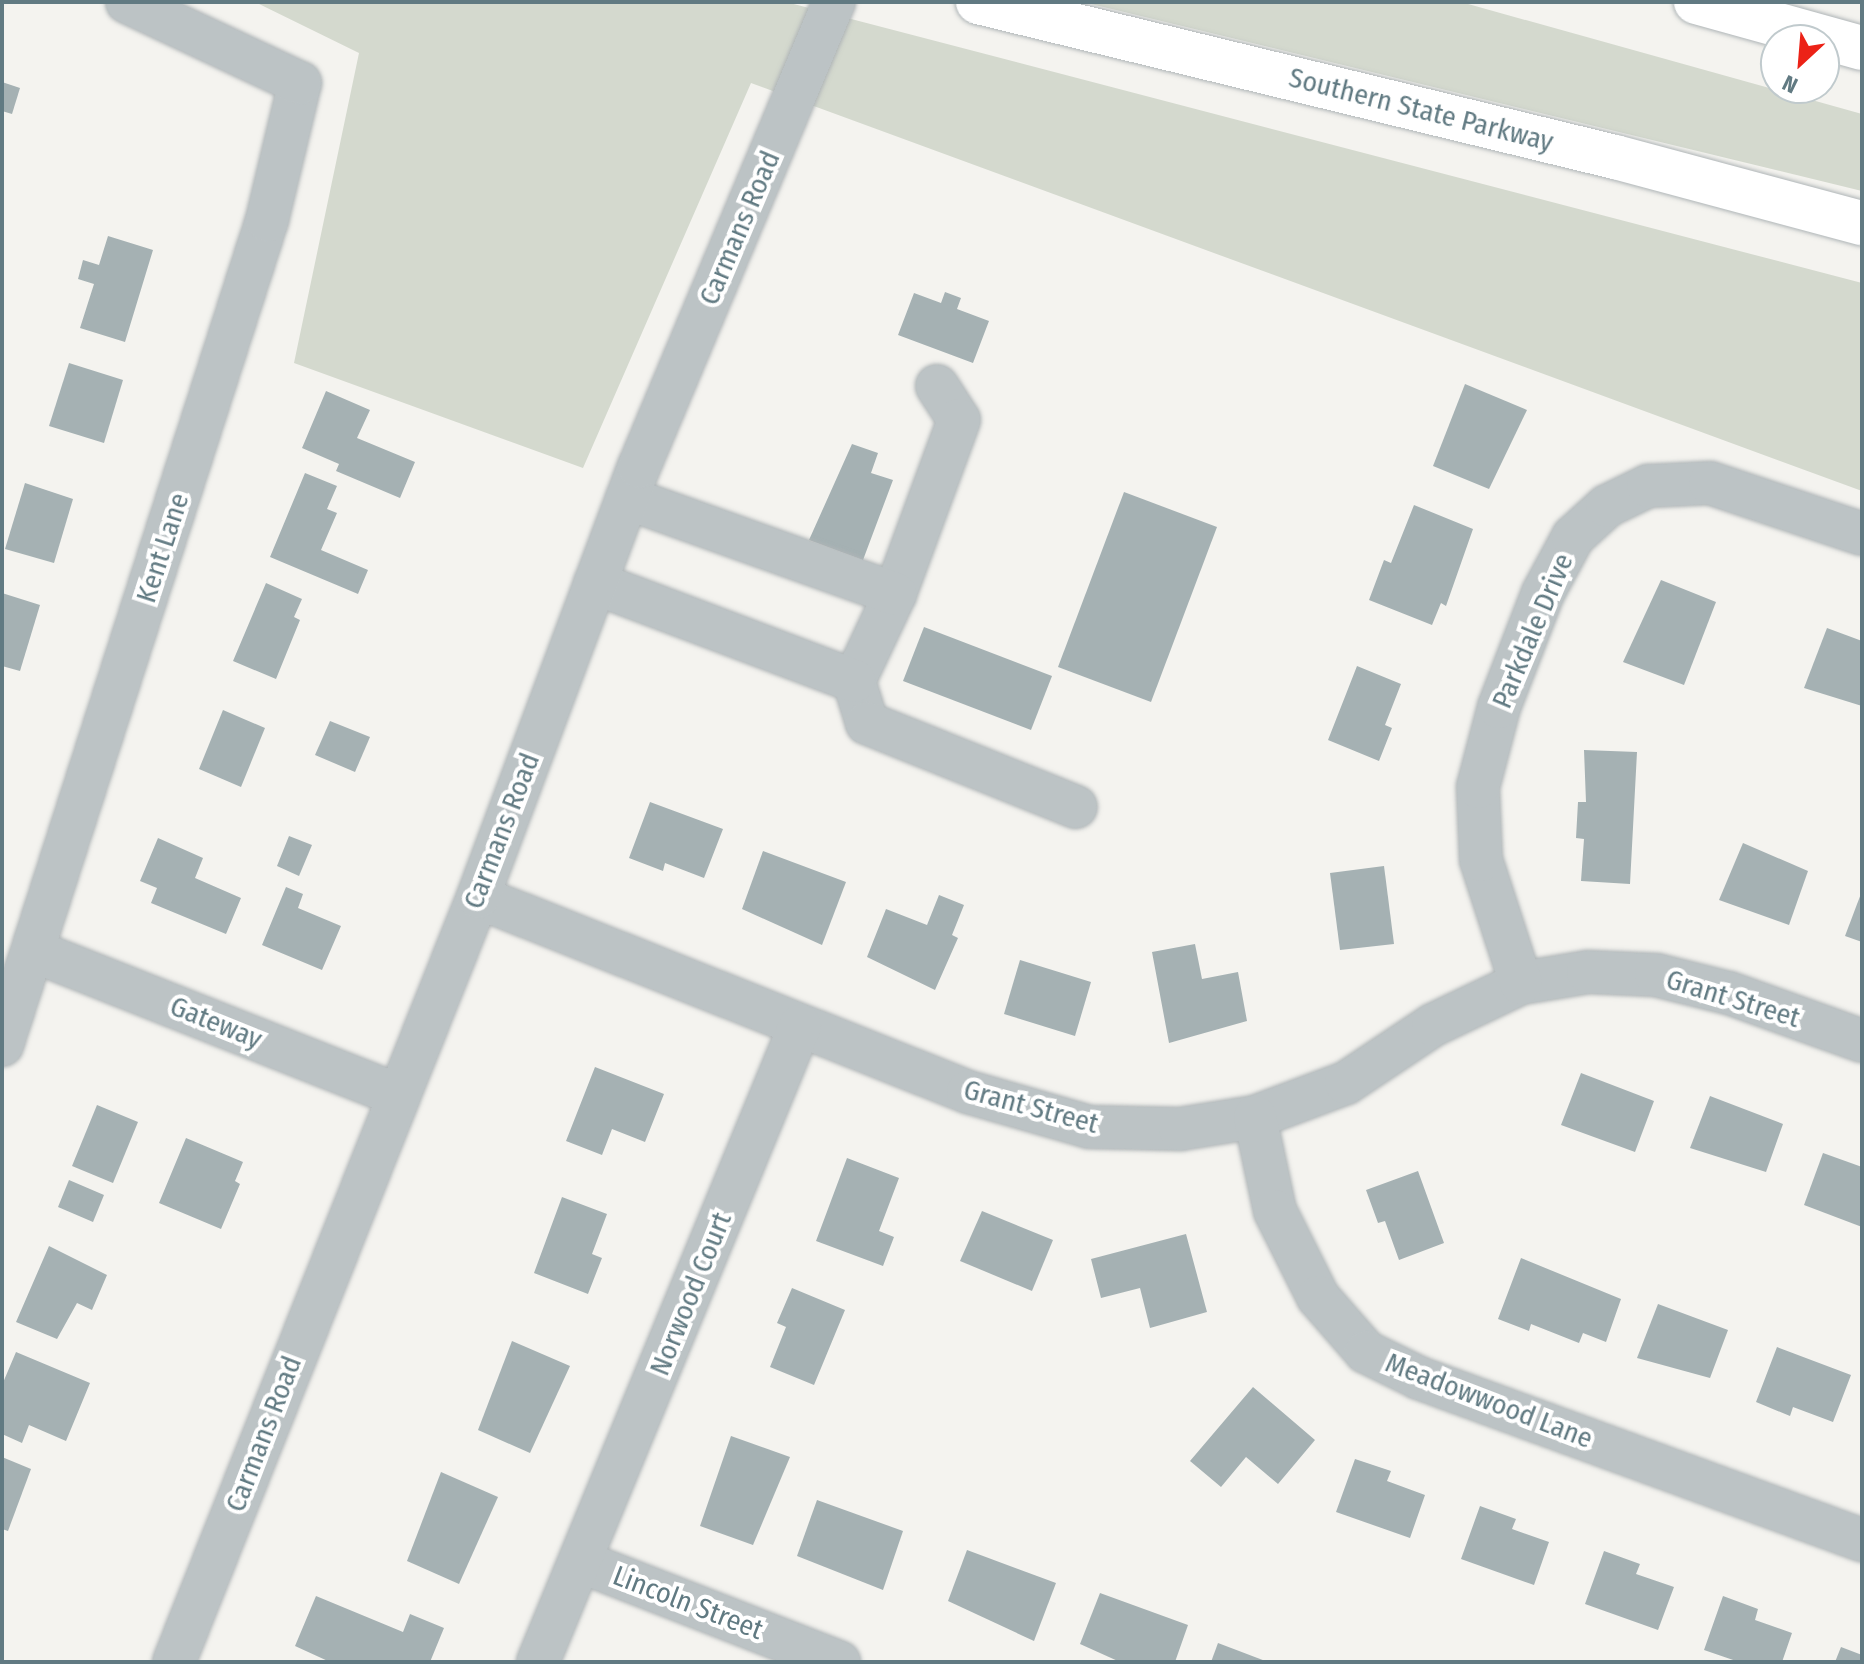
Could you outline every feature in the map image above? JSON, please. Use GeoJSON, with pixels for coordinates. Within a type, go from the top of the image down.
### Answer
{"type":"FeatureCollection","features":[{"type":"Feature","properties":{"kind":"highway","name":"Southern State Parkway"},"geometry":{"type":"LineString","coordinates":[[978,2],[1615,157],[1862,223]]}},
{"type":"Feature","properties":{"kind":"highway"},"geometry":{"type":"LineString","coordinates":[[1696,2],[1862,48]]}},
{"type":"Feature","properties":{"kind":"street","name":"Kent Lane"},"geometry":{"type":"LineString","coordinates":[[2,1045],[267,220],[300,83],[127,2]]}},
{"type":"Feature","properties":{"kind":"street","name":"Carmans Road"},"geometry":{"type":"LineString","coordinates":[[174,1662],[478,897],[627,498],[834,2]]}},
{"type":"Feature","properties":{"kind":"street"},"geometry":{"type":"LineString","coordinates":[[937,386],[959,420],[895,594],[854,681],[867,723],[1076,807]]}},
{"type":"Feature","properties":{"kind":"street","name":"Parkdale Drive"},"geometry":{"type":"LineString","coordinates":[[1521,983],[1481,860],[1478,787],[1499,707],[1543,593],[1573,537],[1607,506],[1648,486],[1710,483],[1862,534]]}},
{"type":"Feature","properties":{"kind":"street"},"geometry":{"type":"LineString","coordinates":[[627,498],[895,594]]}},
{"type":"Feature","properties":{"kind":"street"},"geometry":{"type":"LineString","coordinates":[[595,583],[854,681]]}},
{"type":"Feature","properties":{"kind":"street","name":"Grant Street"},"geometry":{"type":"LineString","coordinates":[[478,897],[968,1092],[1089,1127],[1180,1129],[1255,1117],[1346,1083],[1433,1025],[1521,983],[1588,972],[1656,975],[1729,993],[1862,1041]]}},
{"type":"Feature","properties":{"kind":"street","name":"Gateway"},"geometry":{"type":"LineString","coordinates":[[34,951],[398,1095]]}},
{"type":"Feature","properties":{"kind":"street","name":"Norwood Court"},"geometry":{"type":"LineString","coordinates":[[538,1662],[582,1562],[800,1026]]}},
{"type":"Feature","properties":{"kind":"street","name":"Meadowwood Lane"},"geometry":{"type":"LineString","coordinates":[[1255,1117],[1275,1211],[1318,1297],[1366,1352],[1419,1378],[1862,1540]]}},
{"type":"Feature","properties":{"kind":"street","name":"Lincoln Street"},"geometry":{"type":"LineString","coordinates":[[582,1562],[839,1662]]}},
{"type":"Feature","properties":{"kind":"shaded area"},"geometry":{"type":"Polygon","coordinates":[[[255,2],[786,2],[1862,283],[1862,491],[751,83],[583,468],[294,363],[359,53],[255,2]]]}},
{"type":"Feature","properties":{"kind":"shaded area"},"geometry":{"type":"Polygon","coordinates":[[[1083,2],[1461,2],[1760,86],[1760,104],[1826,104],[1862,114],[1862,191],[1083,2]]]}},
{"type":"Feature","properties":{"kind":"building"},"geometry":{"type":"Polygon","coordinates":[[[2,82],[20,88],[12,114],[2,111],[2,82]]]}},
{"type":"Feature","properties":{"kind":"building"},"geometry":{"type":"Polygon","coordinates":[[[108,236],[153,250],[125,342],[80,328],[94,284],[78,279],[83,260],[99,265],[108,236]]]}},
{"type":"Feature","properties":{"kind":"building"},"geometry":{"type":"Polygon","coordinates":[[[945,292],[961,298],[957,309],[989,321],[973,363],[898,335],[914,293],[941,303],[945,292]]]}},
{"type":"Feature","properties":{"kind":"building"},"geometry":{"type":"Polygon","coordinates":[[[69,363],[123,380],[104,443],[49,426],[69,363]]]}},
{"type":"Feature","properties":{"kind":"building"},"geometry":{"type":"Polygon","coordinates":[[[1465,384],[1527,410],[1489,489],[1433,466],[1465,384]]]}},
{"type":"Feature","properties":{"kind":"building"},"geometry":{"type":"Polygon","coordinates":[[[326,391],[370,410],[357,438],[415,462],[400,498],[336,471],[339,464],[302,448],[326,391]]]}},
{"type":"Feature","properties":{"kind":"building"},"geometry":{"type":"Polygon","coordinates":[[[852,444],[878,453],[871,473],[893,480],[863,560],[809,540],[852,444]]]}},
{"type":"Feature","properties":{"kind":"building"},"geometry":{"type":"Polygon","coordinates":[[[305,473],[337,486],[327,509],[337,513],[321,550],[368,570],[358,594],[270,557],[305,473]]]}},
{"type":"Feature","properties":{"kind":"building"},"geometry":{"type":"Polygon","coordinates":[[[25,483],[73,499],[54,563],[5,549],[25,483]]]}},
{"type":"Feature","properties":{"kind":"building"},"geometry":{"type":"Polygon","coordinates":[[[1124,492],[1217,527],[1151,702],[1058,667],[1124,492]]]}},
{"type":"Feature","properties":{"kind":"building"},"geometry":{"type":"Polygon","coordinates":[[[1414,505],[1473,529],[1446,606],[1441,603],[1432,625],[1369,600],[1384,560],[1391,563],[1414,505]]]}},
{"type":"Feature","properties":{"kind":"building"},"geometry":{"type":"Polygon","coordinates":[[[1661,580],[1716,602],[1684,685],[1623,662],[1661,580]]]}},
{"type":"Feature","properties":{"kind":"building"},"geometry":{"type":"Polygon","coordinates":[[[266,583],[302,599],[294,617],[300,620],[276,679],[233,661],[266,583]]]}},
{"type":"Feature","properties":{"kind":"building"},"geometry":{"type":"Polygon","coordinates":[[[2,593],[40,605],[20,671],[2,666],[2,593]]]}},
{"type":"Feature","properties":{"kind":"building"},"geometry":{"type":"Polygon","coordinates":[[[924,627],[1052,676],[1031,730],[903,681],[924,627]]]}},
{"type":"Feature","properties":{"kind":"building"},"geometry":{"type":"Polygon","coordinates":[[[1827,628],[1862,641],[1862,706],[1804,688],[1827,628]]]}},
{"type":"Feature","properties":{"kind":"building"},"geometry":{"type":"Polygon","coordinates":[[[1357,666],[1401,684],[1385,725],[1392,728],[1379,761],[1328,740],[1357,666]]]}},
{"type":"Feature","properties":{"kind":"building"},"geometry":{"type":"Polygon","coordinates":[[[223,710],[265,728],[241,787],[199,769],[223,710]]]}},
{"type":"Feature","properties":{"kind":"building"},"geometry":{"type":"Polygon","coordinates":[[[330,721],[370,737],[355,772],[315,755],[330,721]]]}},
{"type":"Feature","properties":{"kind":"building"},"geometry":{"type":"Polygon","coordinates":[[[1584,750],[1637,752],[1630,884],[1581,881],[1584,839],[1576,838],[1578,802],[1586,802],[1584,750]]]}},
{"type":"Feature","properties":{"kind":"building"},"geometry":{"type":"Polygon","coordinates":[[[650,802],[723,829],[704,878],[665,863],[663,871],[629,858],[650,802]]]}},
{"type":"Feature","properties":{"kind":"building"},"geometry":{"type":"Polygon","coordinates":[[[289,836],[312,845],[299,876],[277,866],[289,836]]]}},
{"type":"Feature","properties":{"kind":"building"},"geometry":{"type":"Polygon","coordinates":[[[158,838],[203,858],[195,878],[241,898],[226,934],[151,903],[157,888],[140,881],[158,838]]]}},
{"type":"Feature","properties":{"kind":"building"},"geometry":{"type":"Polygon","coordinates":[[[1743,843],[1808,871],[1789,925],[1719,900],[1743,843]]]}},
{"type":"Feature","properties":{"kind":"building"},"geometry":{"type":"Polygon","coordinates":[[[763,851],[846,882],[822,945],[742,909],[763,851]]]}},
{"type":"Feature","properties":{"kind":"building"},"geometry":{"type":"Polygon","coordinates":[[[1384,866],[1394,944],[1340,950],[1330,873],[1384,866]]]}},
{"type":"Feature","properties":{"kind":"building"},"geometry":{"type":"Polygon","coordinates":[[[286,887],[303,894],[298,908],[341,926],[322,970],[262,945],[286,887]]]}},
{"type":"Feature","properties":{"kind":"building"},"geometry":{"type":"Polygon","coordinates":[[[1862,891],[1862,942],[1845,936],[1862,891]]]}},
{"type":"Feature","properties":{"kind":"building"},"geometry":{"type":"Polygon","coordinates":[[[939,895],[964,905],[952,935],[958,938],[935,990],[867,957],[886,909],[927,925],[939,895]]]}},
{"type":"Feature","properties":{"kind":"building"},"geometry":{"type":"Polygon","coordinates":[[[1195,944],[1202,979],[1238,972],[1247,1021],[1169,1043],[1152,952],[1195,944]]]}},
{"type":"Feature","properties":{"kind":"building"},"geometry":{"type":"Polygon","coordinates":[[[1020,960],[1091,982],[1075,1036],[1004,1014],[1020,960]]]}},
{"type":"Feature","properties":{"kind":"building"},"geometry":{"type":"Polygon","coordinates":[[[595,1067],[664,1094],[645,1142],[612,1129],[602,1155],[566,1141],[595,1067]]]}},
{"type":"Feature","properties":{"kind":"building"},"geometry":{"type":"Polygon","coordinates":[[[1581,1073],[1654,1101],[1635,1152],[1561,1125],[1581,1073]]]}},
{"type":"Feature","properties":{"kind":"building"},"geometry":{"type":"Polygon","coordinates":[[[1710,1096],[1783,1124],[1766,1172],[1690,1148],[1710,1096]]]}},
{"type":"Feature","properties":{"kind":"building"},"geometry":{"type":"Polygon","coordinates":[[[97,1105],[138,1122],[113,1183],[72,1166],[97,1105]]]}},
{"type":"Feature","properties":{"kind":"building"},"geometry":{"type":"Polygon","coordinates":[[[186,1138],[243,1162],[235,1181],[240,1184],[221,1229],[159,1203],[186,1138]]]}},
{"type":"Feature","properties":{"kind":"building"},"geometry":{"type":"Polygon","coordinates":[[[1823,1153],[1862,1167],[1862,1227],[1804,1205],[1823,1153]]]}},
{"type":"Feature","properties":{"kind":"building"},"geometry":{"type":"Polygon","coordinates":[[[847,1158],[899,1178],[879,1231],[894,1237],[883,1266],[816,1241],[847,1158]]]}},
{"type":"Feature","properties":{"kind":"building"},"geometry":{"type":"Polygon","coordinates":[[[1418,1171],[1444,1243],[1399,1260],[1385,1221],[1378,1223],[1366,1190],[1418,1171]]]}},
{"type":"Feature","properties":{"kind":"building"},"geometry":{"type":"Polygon","coordinates":[[[69,1180],[104,1195],[93,1222],[58,1207],[69,1180]]]}},
{"type":"Feature","properties":{"kind":"building"},"geometry":{"type":"Polygon","coordinates":[[[562,1197],[607,1214],[592,1254],[602,1258],[588,1294],[534,1273],[562,1197]]]}},
{"type":"Feature","properties":{"kind":"building"},"geometry":{"type":"Polygon","coordinates":[[[982,1211],[1053,1240],[1032,1291],[960,1261],[982,1211]]]}},
{"type":"Feature","properties":{"kind":"building"},"geometry":{"type":"Polygon","coordinates":[[[1186,1234],[1207,1312],[1150,1328],[1140,1288],[1101,1298],[1091,1259],[1186,1234]]]}},
{"type":"Feature","properties":{"kind":"building"},"geometry":{"type":"Polygon","coordinates":[[[49,1246],[107,1275],[92,1310],[77,1303],[57,1339],[16,1322],[49,1246]]]}},
{"type":"Feature","properties":{"kind":"building"},"geometry":{"type":"Polygon","coordinates":[[[1521,1258],[1621,1299],[1606,1342],[1583,1333],[1579,1343],[1531,1324],[1529,1331],[1498,1319],[1521,1258]]]}},
{"type":"Feature","properties":{"kind":"building"},"geometry":{"type":"Polygon","coordinates":[[[792,1288],[845,1310],[814,1385],[770,1367],[786,1327],[777,1323],[792,1288]]]}},
{"type":"Feature","properties":{"kind":"building"},"geometry":{"type":"Polygon","coordinates":[[[1658,1304],[1728,1330],[1710,1378],[1637,1358],[1658,1304]]]}},
{"type":"Feature","properties":{"kind":"building"},"geometry":{"type":"Polygon","coordinates":[[[512,1341],[570,1366],[530,1453],[478,1430],[512,1341]]]}},
{"type":"Feature","properties":{"kind":"building"},"geometry":{"type":"Polygon","coordinates":[[[1777,1347],[1851,1375],[1833,1422],[1793,1407],[1790,1416],[1756,1402],[1777,1347]]]}},
{"type":"Feature","properties":{"kind":"building"},"geometry":{"type":"Polygon","coordinates":[[[16,1352],[90,1383],[66,1441],[29,1425],[22,1443],[2,1434],[2,1385],[16,1352]]]}},
{"type":"Feature","properties":{"kind":"building"},"geometry":{"type":"Polygon","coordinates":[[[1253,1387],[1315,1440],[1278,1484],[1246,1457],[1221,1487],[1190,1461],[1253,1387]]]}},
{"type":"Feature","properties":{"kind":"building"},"geometry":{"type":"Polygon","coordinates":[[[731,1436],[790,1457],[753,1545],[700,1526],[731,1436]]]}},
{"type":"Feature","properties":{"kind":"building"},"geometry":{"type":"Polygon","coordinates":[[[2,1457],[31,1469],[8,1531],[2,1529],[2,1457]]]}},
{"type":"Feature","properties":{"kind":"building"},"geometry":{"type":"Polygon","coordinates":[[[1355,1459],[1391,1471],[1387,1481],[1425,1495],[1410,1538],[1336,1512],[1355,1459]]]}},
{"type":"Feature","properties":{"kind":"building"},"geometry":{"type":"Polygon","coordinates":[[[441,1472],[498,1497],[459,1584],[407,1561],[441,1472]]]}},
{"type":"Feature","properties":{"kind":"building"},"geometry":{"type":"Polygon","coordinates":[[[817,1500],[903,1531],[883,1590],[797,1556],[817,1500]]]}},
{"type":"Feature","properties":{"kind":"building"},"geometry":{"type":"Polygon","coordinates":[[[1480,1506],[1516,1519],[1512,1529],[1549,1542],[1534,1585],[1461,1559],[1480,1506]]]}},
{"type":"Feature","properties":{"kind":"building"},"geometry":{"type":"Polygon","coordinates":[[[967,1550],[1056,1583],[1034,1641],[948,1601],[967,1550]]]}},
{"type":"Feature","properties":{"kind":"building"},"geometry":{"type":"Polygon","coordinates":[[[1604,1551],[1640,1564],[1636,1574],[1674,1587],[1658,1630],[1585,1604],[1604,1551]]]}},
{"type":"Feature","properties":{"kind":"building"},"geometry":{"type":"Polygon","coordinates":[[[1100,1593],[1188,1625],[1175,1662],[1120,1662],[1080,1644],[1100,1593]]]}},
{"type":"Feature","properties":{"kind":"building"},"geometry":{"type":"Polygon","coordinates":[[[316,1596],[403,1632],[410,1614],[444,1628],[430,1662],[330,1662],[295,1646],[316,1596]]]}},
{"type":"Feature","properties":{"kind":"building"},"geometry":{"type":"Polygon","coordinates":[[[1723,1596],[1758,1609],[1755,1620],[1792,1633],[1782,1662],[1739,1662],[1704,1650],[1723,1596]]]}},
{"type":"Feature","properties":{"kind":"building"},"geometry":{"type":"Polygon","coordinates":[[[1218,1643],[1268,1662],[1211,1662],[1218,1643]]]}},
{"type":"Feature","properties":{"kind":"building"},"geometry":{"type":"Polygon","coordinates":[[[1841,1647],[1862,1655],[1862,1662],[1835,1662],[1841,1647]]]}}]}
